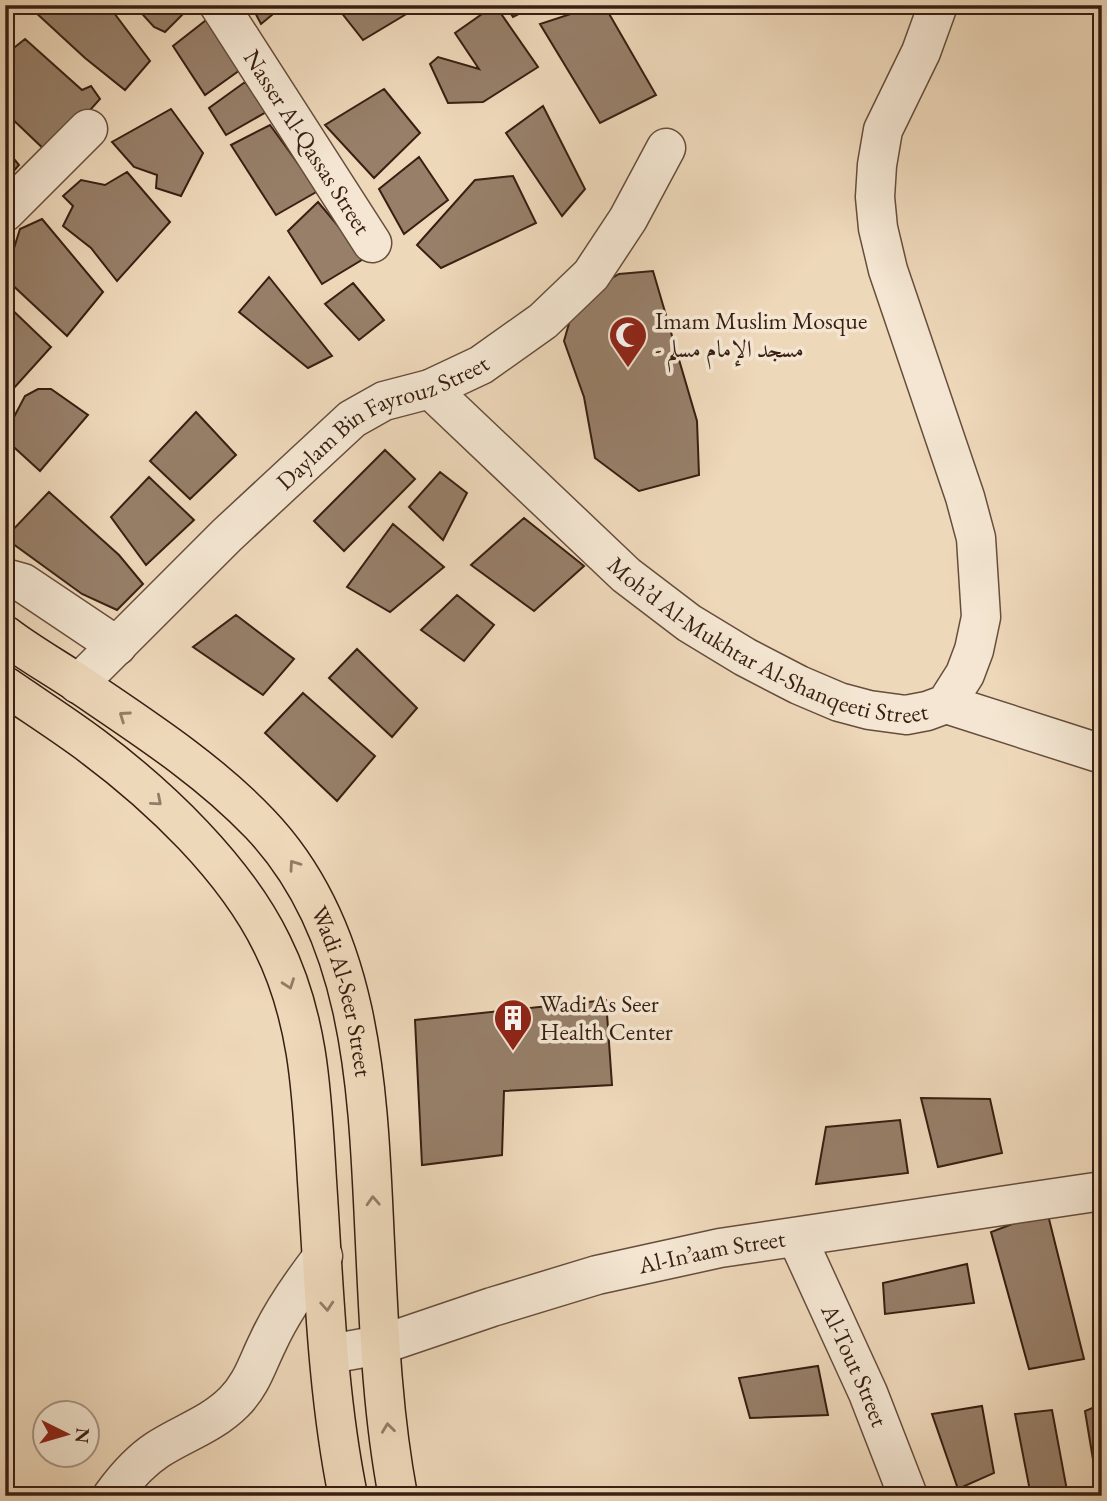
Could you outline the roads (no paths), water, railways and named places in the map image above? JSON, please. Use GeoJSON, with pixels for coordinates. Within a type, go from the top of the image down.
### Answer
{"type":"FeatureCollection","features":[{"type":"Feature","properties":{"kind":"main road","name":"Wadi Al-Seer Street"},"geometry":{"type":"LineString","coordinates":[[5,635],[201,771],[240,806],[284,852],[307,885],[324,918],[348,991],[358,1036],[368,1121],[387,1428],[398,1496]]}},
{"type":"Feature","properties":{"kind":"main road","name":"Wadi Al-Seer Street"},"geometry":{"type":"LineString","coordinates":[[5,686],[95,748],[167,810],[233,883],[271,942],[299,1013],[311,1086],[335,1413],[348,1496]]}},
{"type":"Feature","properties":{"kind":"street","name":"Nasser Al-Qassas Street"},"geometry":{"type":"LineString","coordinates":[[219,5],[372,243]]}},
{"type":"Feature","properties":{"kind":"street","name":"Moh’d Al-Mukhtar Al-Shanqeeti Street"},"geometry":{"type":"LineString","coordinates":[[430,388],[626,575],[689,623],[745,657],[839,702],[869,710],[906,715],[927,712],[946,704],[965,674],[974,650],[981,617],[976,538],[958,473],[888,270],[878,228],[875,197],[883,130],[921,52],[938,5]]}},
{"type":"Feature","properties":{"kind":"street"},"geometry":{"type":"LineString","coordinates":[[5,212],[88,130]]}},
{"type":"Feature","properties":{"kind":"street","name":"Daylam Bin Fayrouz Street"},"geometry":{"type":"LineString","coordinates":[[78,684],[227,536],[352,419],[384,401],[430,388],[481,365],[543,321],[591,275],[628,219],[666,148]]}},
{"type":"Feature","properties":{"kind":"street"},"geometry":{"type":"LineString","coordinates":[[5,579],[23,583],[117,646]]}},
{"type":"Feature","properties":{"kind":"street"},"geometry":{"type":"LineString","coordinates":[[946,704],[1102,754]]}},
{"type":"Feature","properties":{"kind":"street","name":"Al-In’aam Street"},"geometry":{"type":"LineString","coordinates":[[330,1354],[380,1345],[597,1275],[720,1248],[1102,1191]]}},
{"type":"Feature","properties":{"kind":"street","name":"Al-Tout Street"},"geometry":{"type":"LineString","coordinates":[[797,1238],[868,1392],[908,1496]]}},
{"type":"Feature","properties":{"kind":"street"},"geometry":{"type":"LineString","coordinates":[[112,1496],[126,1476],[157,1450],[218,1417],[236,1400],[252,1380],[268,1341],[296,1291],[323,1256]]}},
{"type":"Feature","properties":{"kind":"place","name":"Imam Muslim Mosque - مسجد الإمام مسلم"},"geometry":{"type":"Point","coordinates":[628,369]}},
{"type":"Feature","properties":{"kind":"place","name":"Wadi As Seer Health Center"},"geometry":{"type":"Point","coordinates":[513,1052]}}]}
